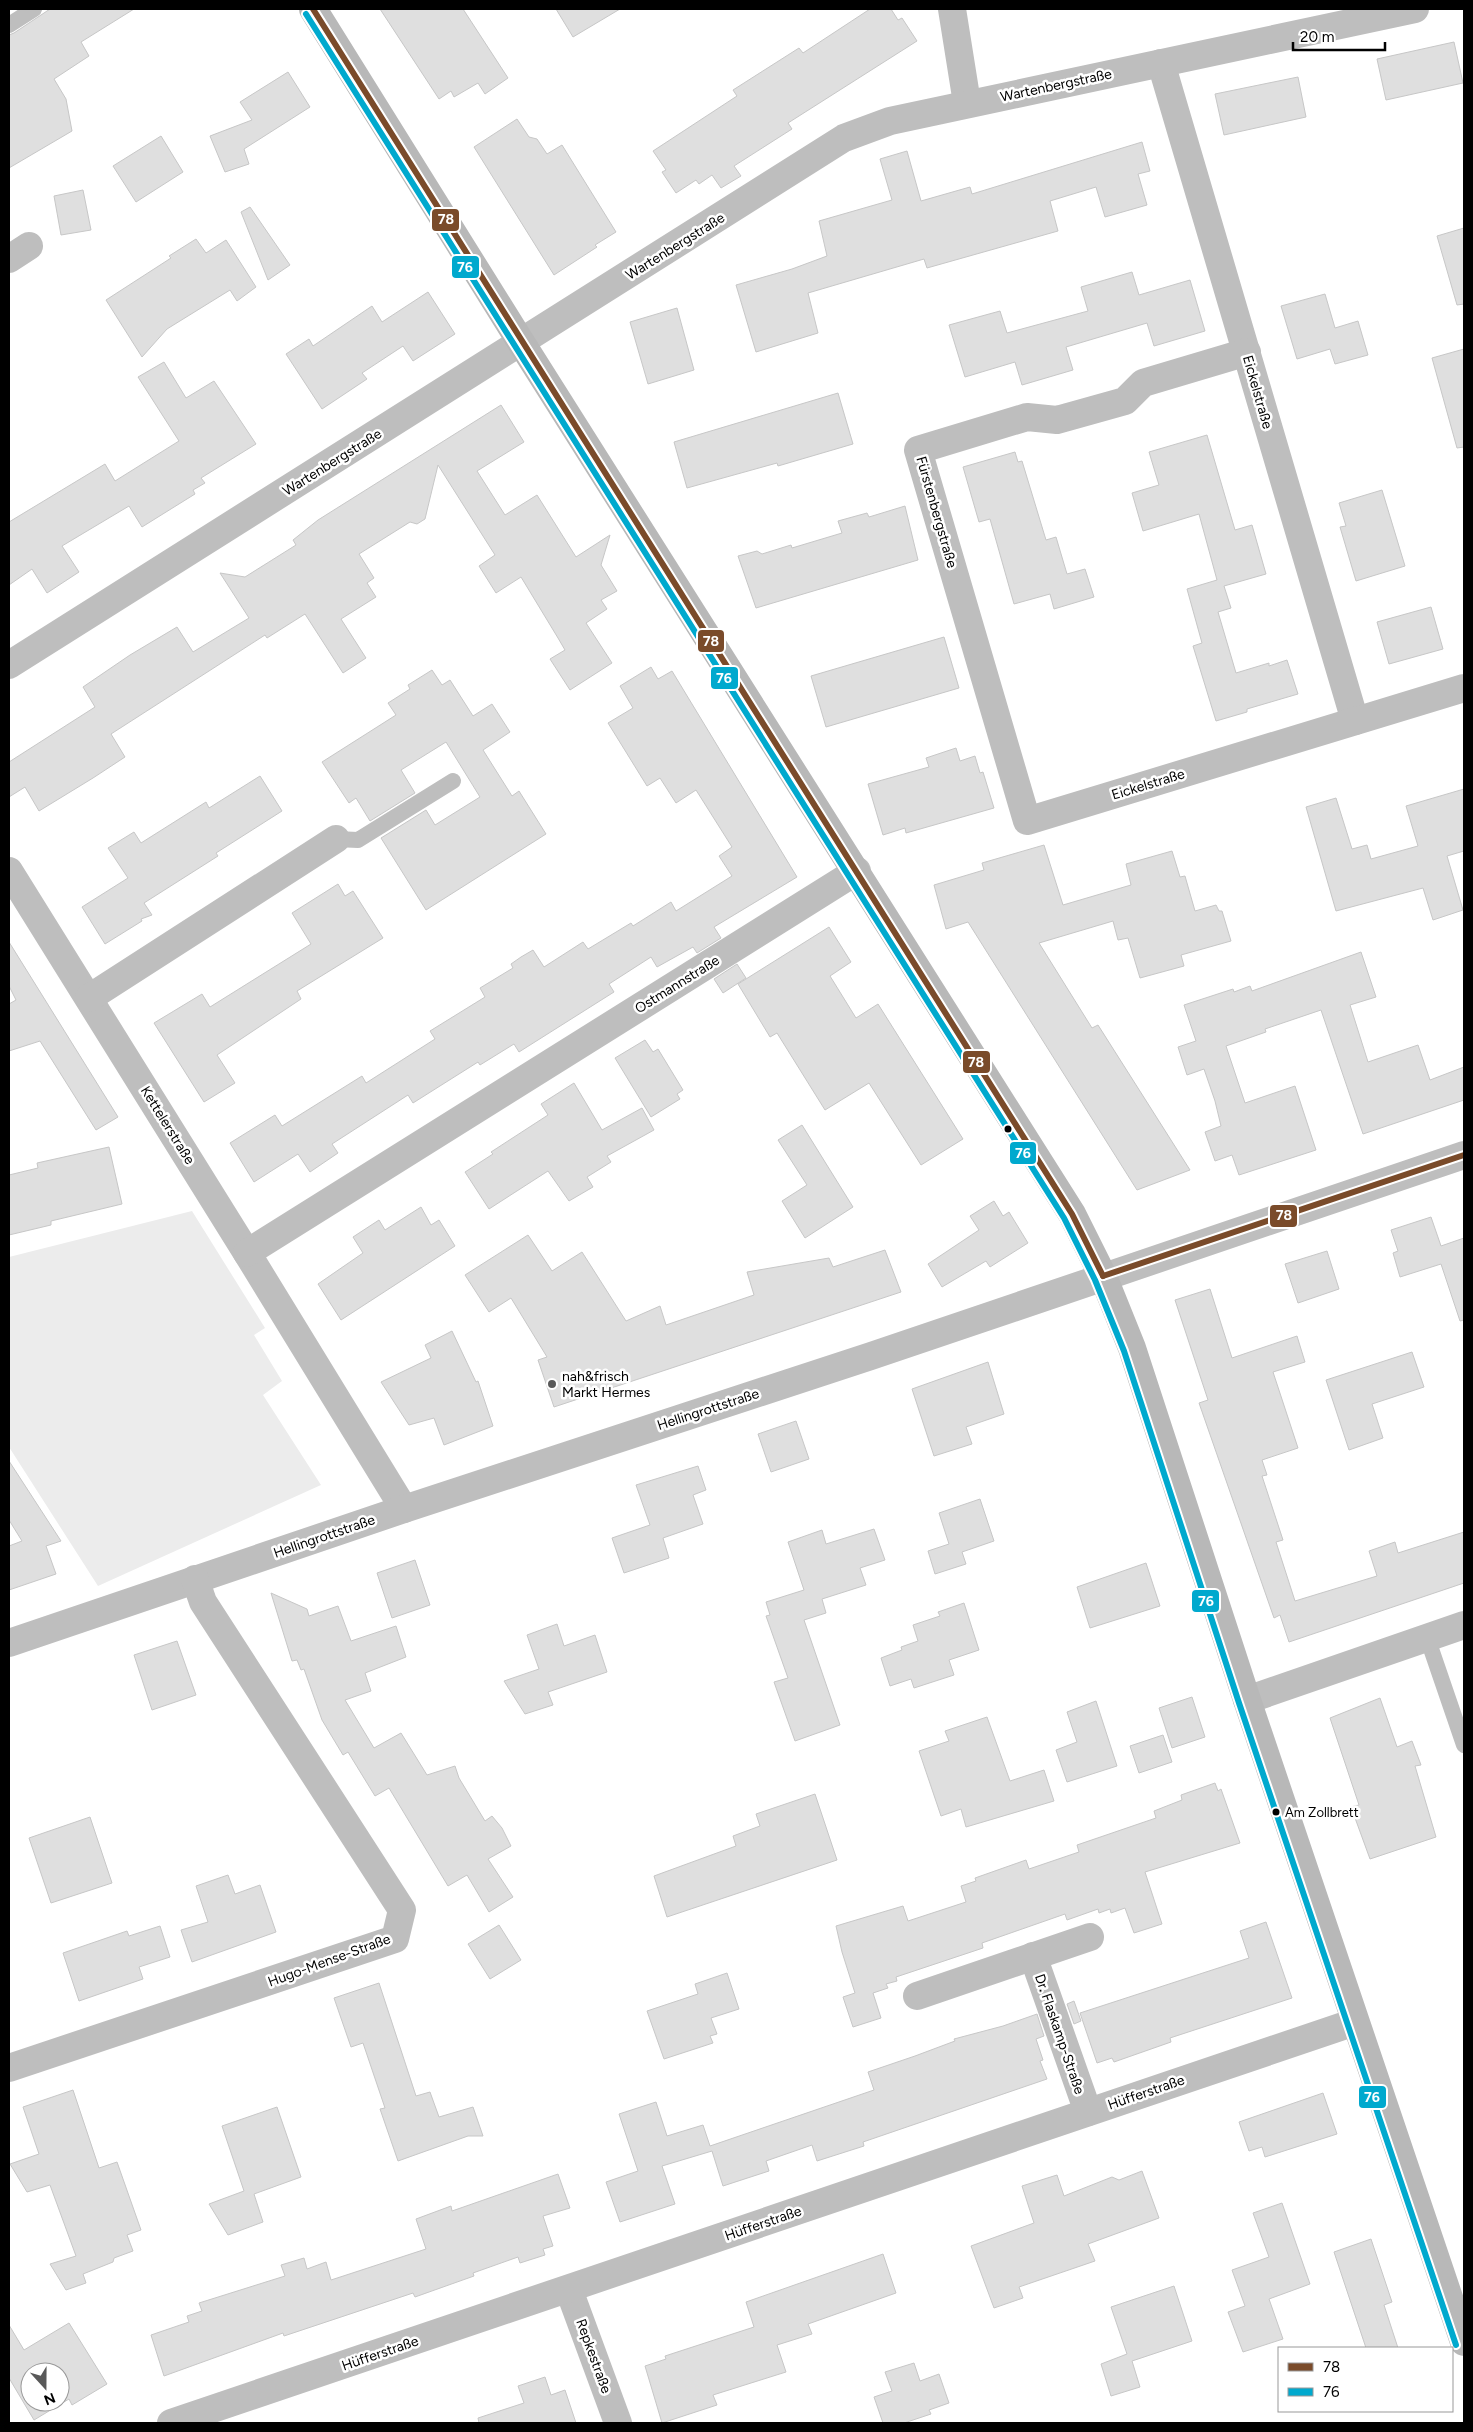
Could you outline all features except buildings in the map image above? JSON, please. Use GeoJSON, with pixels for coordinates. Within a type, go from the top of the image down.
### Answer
{"type":"FeatureCollection","features":[{"type":"Feature","properties":{"kind":"street"},"geometry":{"type":"LineString","coordinates":[[313,9],[522,344],[858,872],[1072,1214],[1103,1276],[1132,1348],[1247,1700],[1464,2342]]}},
{"type":"Feature","properties":{"kind":"street"},"geometry":{"type":"LineString","coordinates":[[952,9],[967,103]]}},
{"type":"Feature","properties":{"kind":"street","name":"Wartenbergstraße"},"geometry":{"type":"LineString","coordinates":[[9,665],[522,344],[844,138],[890,121],[967,103],[1161,64],[1415,9]]}},
{"type":"Feature","properties":{"kind":"street","name":"Eickelstraße"},"geometry":{"type":"LineString","coordinates":[[1161,64],[1355,721]]}},
{"type":"Feature","properties":{"kind":"street","name":"Fürstenbergstraße"},"geometry":{"type":"LineString","coordinates":[[1027,821],[918,450],[1027,417],[1057,420],[1124,401],[1143,383],[1247,352]]}},
{"type":"Feature","properties":{"kind":"street","name":"Eickelstraße"},"geometry":{"type":"LineString","coordinates":[[1027,821],[1464,688]]}},
{"type":"Feature","properties":{"kind":"street"},"geometry":{"type":"LineString","coordinates":[[89,998],[336,839]]}},
{"type":"Feature","properties":{"kind":"street","name":"Kettelerstraße"},"geometry":{"type":"LineString","coordinates":[[9,871],[404,1509]]}},
{"type":"Feature","properties":{"kind":"street","name":"Ostmannstraße"},"geometry":{"type":"LineString","coordinates":[[247,1253],[858,872]]}},
{"type":"Feature","properties":{"kind":"street","name":"Hellingrottstraße"},"geometry":{"type":"LineString","coordinates":[[9,1643],[195,1579],[862,1358],[1464,1155]]}},
{"type":"Feature","properties":{"kind":"street","name":"Hugo-Mense-Straße"},"geometry":{"type":"LineString","coordinates":[[9,2068],[395,1939],[402,1910],[203,1602],[195,1579]]}},
{"type":"Feature","properties":{"kind":"street"},"geometry":{"type":"LineString","coordinates":[[1247,1700],[1464,1624]]}},
{"type":"Feature","properties":{"kind":"street","name":"Dr. Flaskamp-Straße"},"geometry":{"type":"LineString","coordinates":[[917,1996],[1090,1936]]}},
{"type":"Feature","properties":{"kind":"street","name":"Dr. Flaskamp-Straße"},"geometry":{"type":"LineString","coordinates":[[1033,1956],[1088,2112]]}},
{"type":"Feature","properties":{"kind":"street","name":"Hüfferstraße"},"geometry":{"type":"LineString","coordinates":[[171,2423],[569,2290],[1355,2022]]}},
{"type":"Feature","properties":{"kind":"street","name":"Repkestraße"},"geometry":{"type":"LineString","coordinates":[[569,2290],[618,2423]]}},
{"type":"Feature","properties":{"kind":"lane"},"geometry":{"type":"LineString","coordinates":[[9,25],[34,9]]}},
{"type":"Feature","properties":{"kind":"lane"},"geometry":{"type":"LineString","coordinates":[[336,839],[358,840],[453,781]]}},
{"type":"Feature","properties":{"kind":"lane"},"geometry":{"type":"LineString","coordinates":[[1427,1637],[1464,1745]]}},
{"type":"Feature","properties":{"kind":"shaded area"},"geometry":{"type":"Polygon","coordinates":[[[192,1211],[265,1328],[254,1335],[282,1381],[263,1395],[321,1485],[98,1586],[9,1447],[9,1257],[192,1211]]]}},
{"type":"Feature","properties":{"kind":"transit line","name":"78"},"geometry":{"type":"LineString","coordinates":[[313,9],[1072,1214],[1103,1276]]}},
{"type":"Feature","properties":{"kind":"transit line","name":"76"},"geometry":{"type":"LineString","coordinates":[[306,14],[1064,1218],[1095,1280],[1124,1351],[1239,1703],[1456,2345]]}},
{"type":"Feature","properties":{"kind":"transit line","name":"78"},"geometry":{"type":"LineString","coordinates":[[1103,1276],[1464,1155]]}},
{"type":"Feature","properties":{"kind":"place","name":"nah&frisch Markt Hermes"},"geometry":{"type":"Point","coordinates":[552,1384]}},
{"type":"Feature","properties":{"kind":"place","name":"Am Zollbrett"},"geometry":{"type":"Point","coordinates":[1276,1812]}}]}
